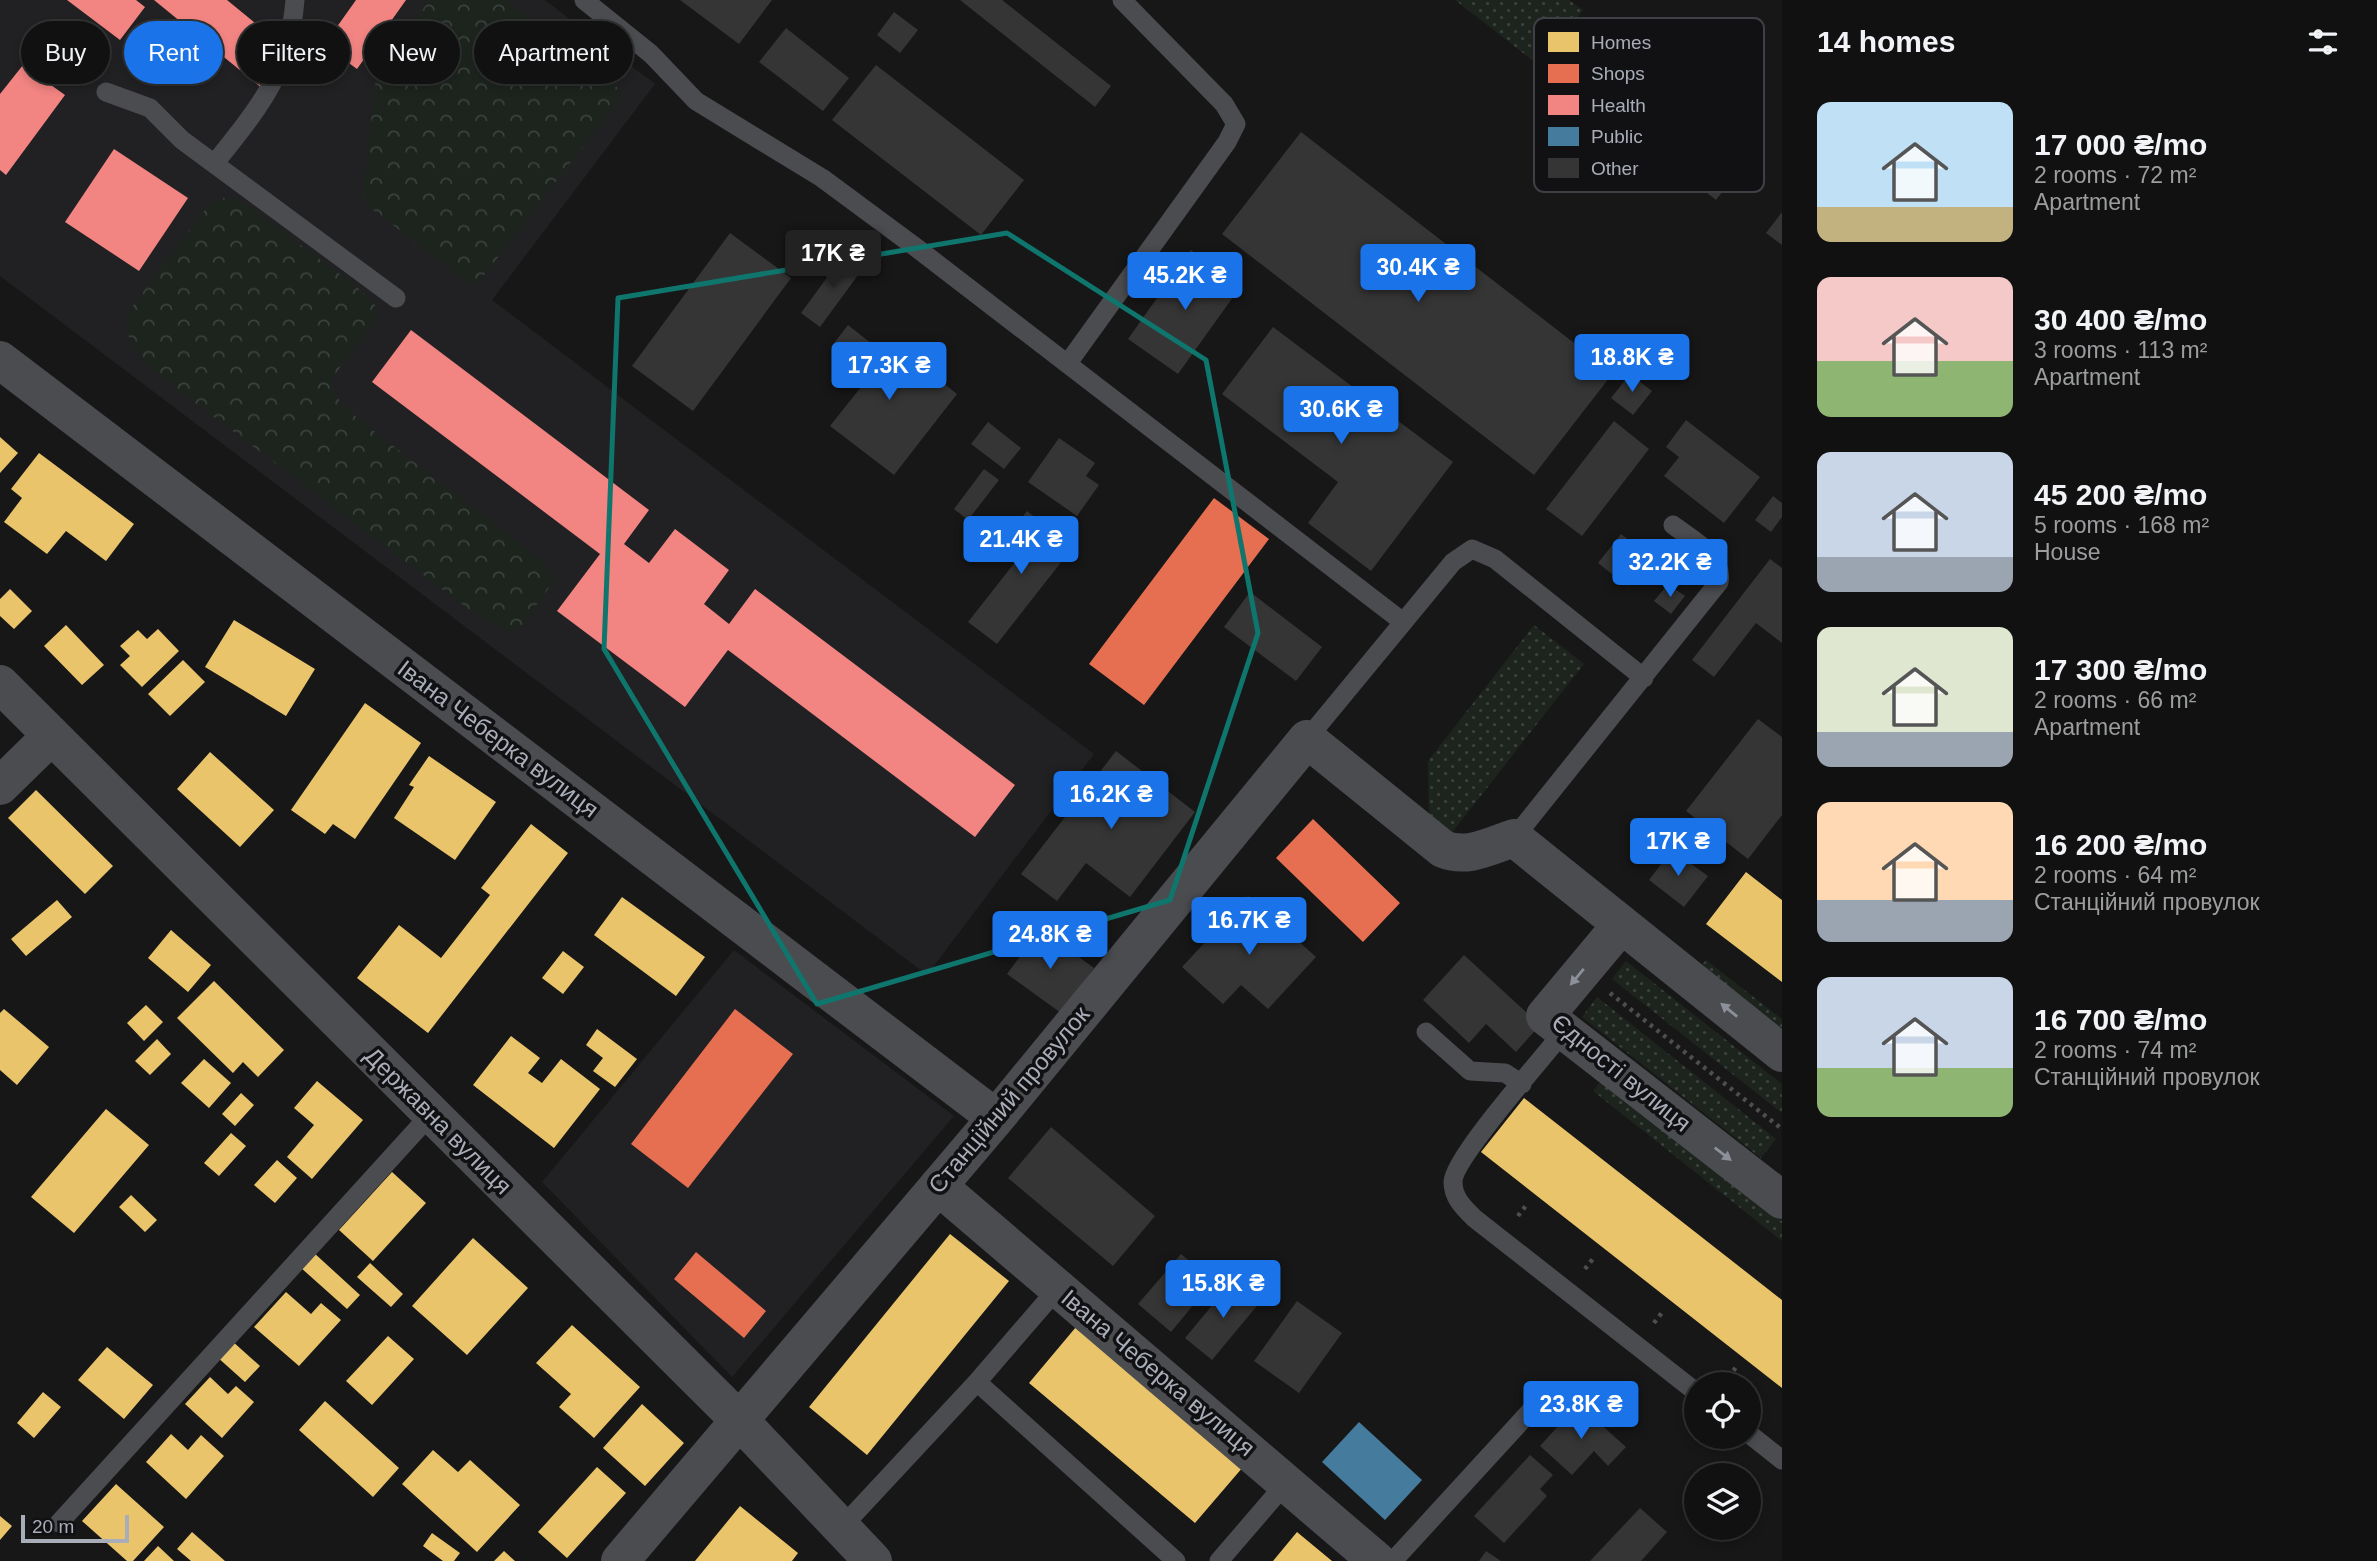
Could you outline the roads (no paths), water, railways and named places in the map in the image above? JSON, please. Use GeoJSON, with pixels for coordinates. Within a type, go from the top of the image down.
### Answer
{"type":"FeatureCollection","features":[{"type":"Feature","properties":{"kind":"street","name":"Івана Чеберка вулиця"},"geometry":{"type":"LineString","coordinates":[[0,360],[996,1118]]}},
{"type":"Feature","properties":{"kind":"street","name":"Державна вулиця"},"geometry":{"type":"LineString","coordinates":[[0,684],[739,1420],[860,1551]]}},
{"type":"Feature","properties":{"kind":"street"},"geometry":{"type":"LineString","coordinates":[[0,786],[51,736]]}},
{"type":"Feature","properties":{"kind":"street","name":"Станційний провулок"},"geometry":{"type":"LineString","coordinates":[[620,1561],[996,1118],[1307,739]]}},
{"type":"Feature","properties":{"kind":"street"},"geometry":{"type":"LineString","coordinates":[[1307,739],[1443,849],[1456,854],[1470,853],[1514,838],[1782,1053]]}},
{"type":"Feature","properties":{"kind":"street","name":"Єдності вулиця"},"geometry":{"type":"LineString","coordinates":[[1621,925],[1545,1016],[1782,1200]]}},
{"type":"Feature","properties":{"kind":"street","name":"Івана Чеберка вулиця"},"geometry":{"type":"LineString","coordinates":[[938,1186],[1377,1561]]}},
{"type":"Feature","properties":{"kind":"lane"},"geometry":{"type":"LineString","coordinates":[[215,163],[273,84],[285,61],[295,0]]}},
{"type":"Feature","properties":{"kind":"lane"},"geometry":{"type":"LineString","coordinates":[[584,0],[651,54],[696,101],[822,178],[1068,363],[1403,622]]}},
{"type":"Feature","properties":{"kind":"lane"},"geometry":{"type":"LineString","coordinates":[[1068,363],[1227,142],[1236,124],[1224,104],[1122,0]]}},
{"type":"Feature","properties":{"kind":"lane"},"geometry":{"type":"LineString","coordinates":[[106,92],[150,108],[182,140],[396,298]]}},
{"type":"Feature","properties":{"kind":"lane"},"geometry":{"type":"LineString","coordinates":[[1514,838],[1713,590],[1720,574],[1712,556],[1673,525]]}},
{"type":"Feature","properties":{"kind":"lane"},"geometry":{"type":"LineString","coordinates":[[1307,739],[1462,553],[1472,549],[1483,551],[1644,678]]}},
{"type":"Feature","properties":{"kind":"lane"},"geometry":{"type":"LineString","coordinates":[[1564,1031],[1457,1168],[1453,1181],[1462,1206],[1684,1382]]}},
{"type":"Feature","properties":{"kind":"lane"},"geometry":{"type":"LineString","coordinates":[[1426,1032],[1471,1072],[1506,1073],[1522,1084]]}},
{"type":"Feature","properties":{"kind":"lane"},"geometry":{"type":"LineString","coordinates":[[59,1523],[431,1114]]}},
{"type":"Feature","properties":{"kind":"lane"},"geometry":{"type":"LineString","coordinates":[[860,1551],[977,1382],[1058,1288]]}},
{"type":"Feature","properties":{"kind":"lane"},"geometry":{"type":"LineString","coordinates":[[977,1382],[1176,1561]]}},
{"type":"Feature","properties":{"kind":"lane"},"geometry":{"type":"LineString","coordinates":[[1393,1561],[1546,1394]]}},
{"type":"Feature","properties":{"kind":"lane"},"geometry":{"type":"LineString","coordinates":[[1761,1443],[1782,1460]]}},
{"type":"Feature","properties":{"kind":"lane"},"geometry":{"type":"LineString","coordinates":[[1219,1561],[1287,1482]]}}]}
